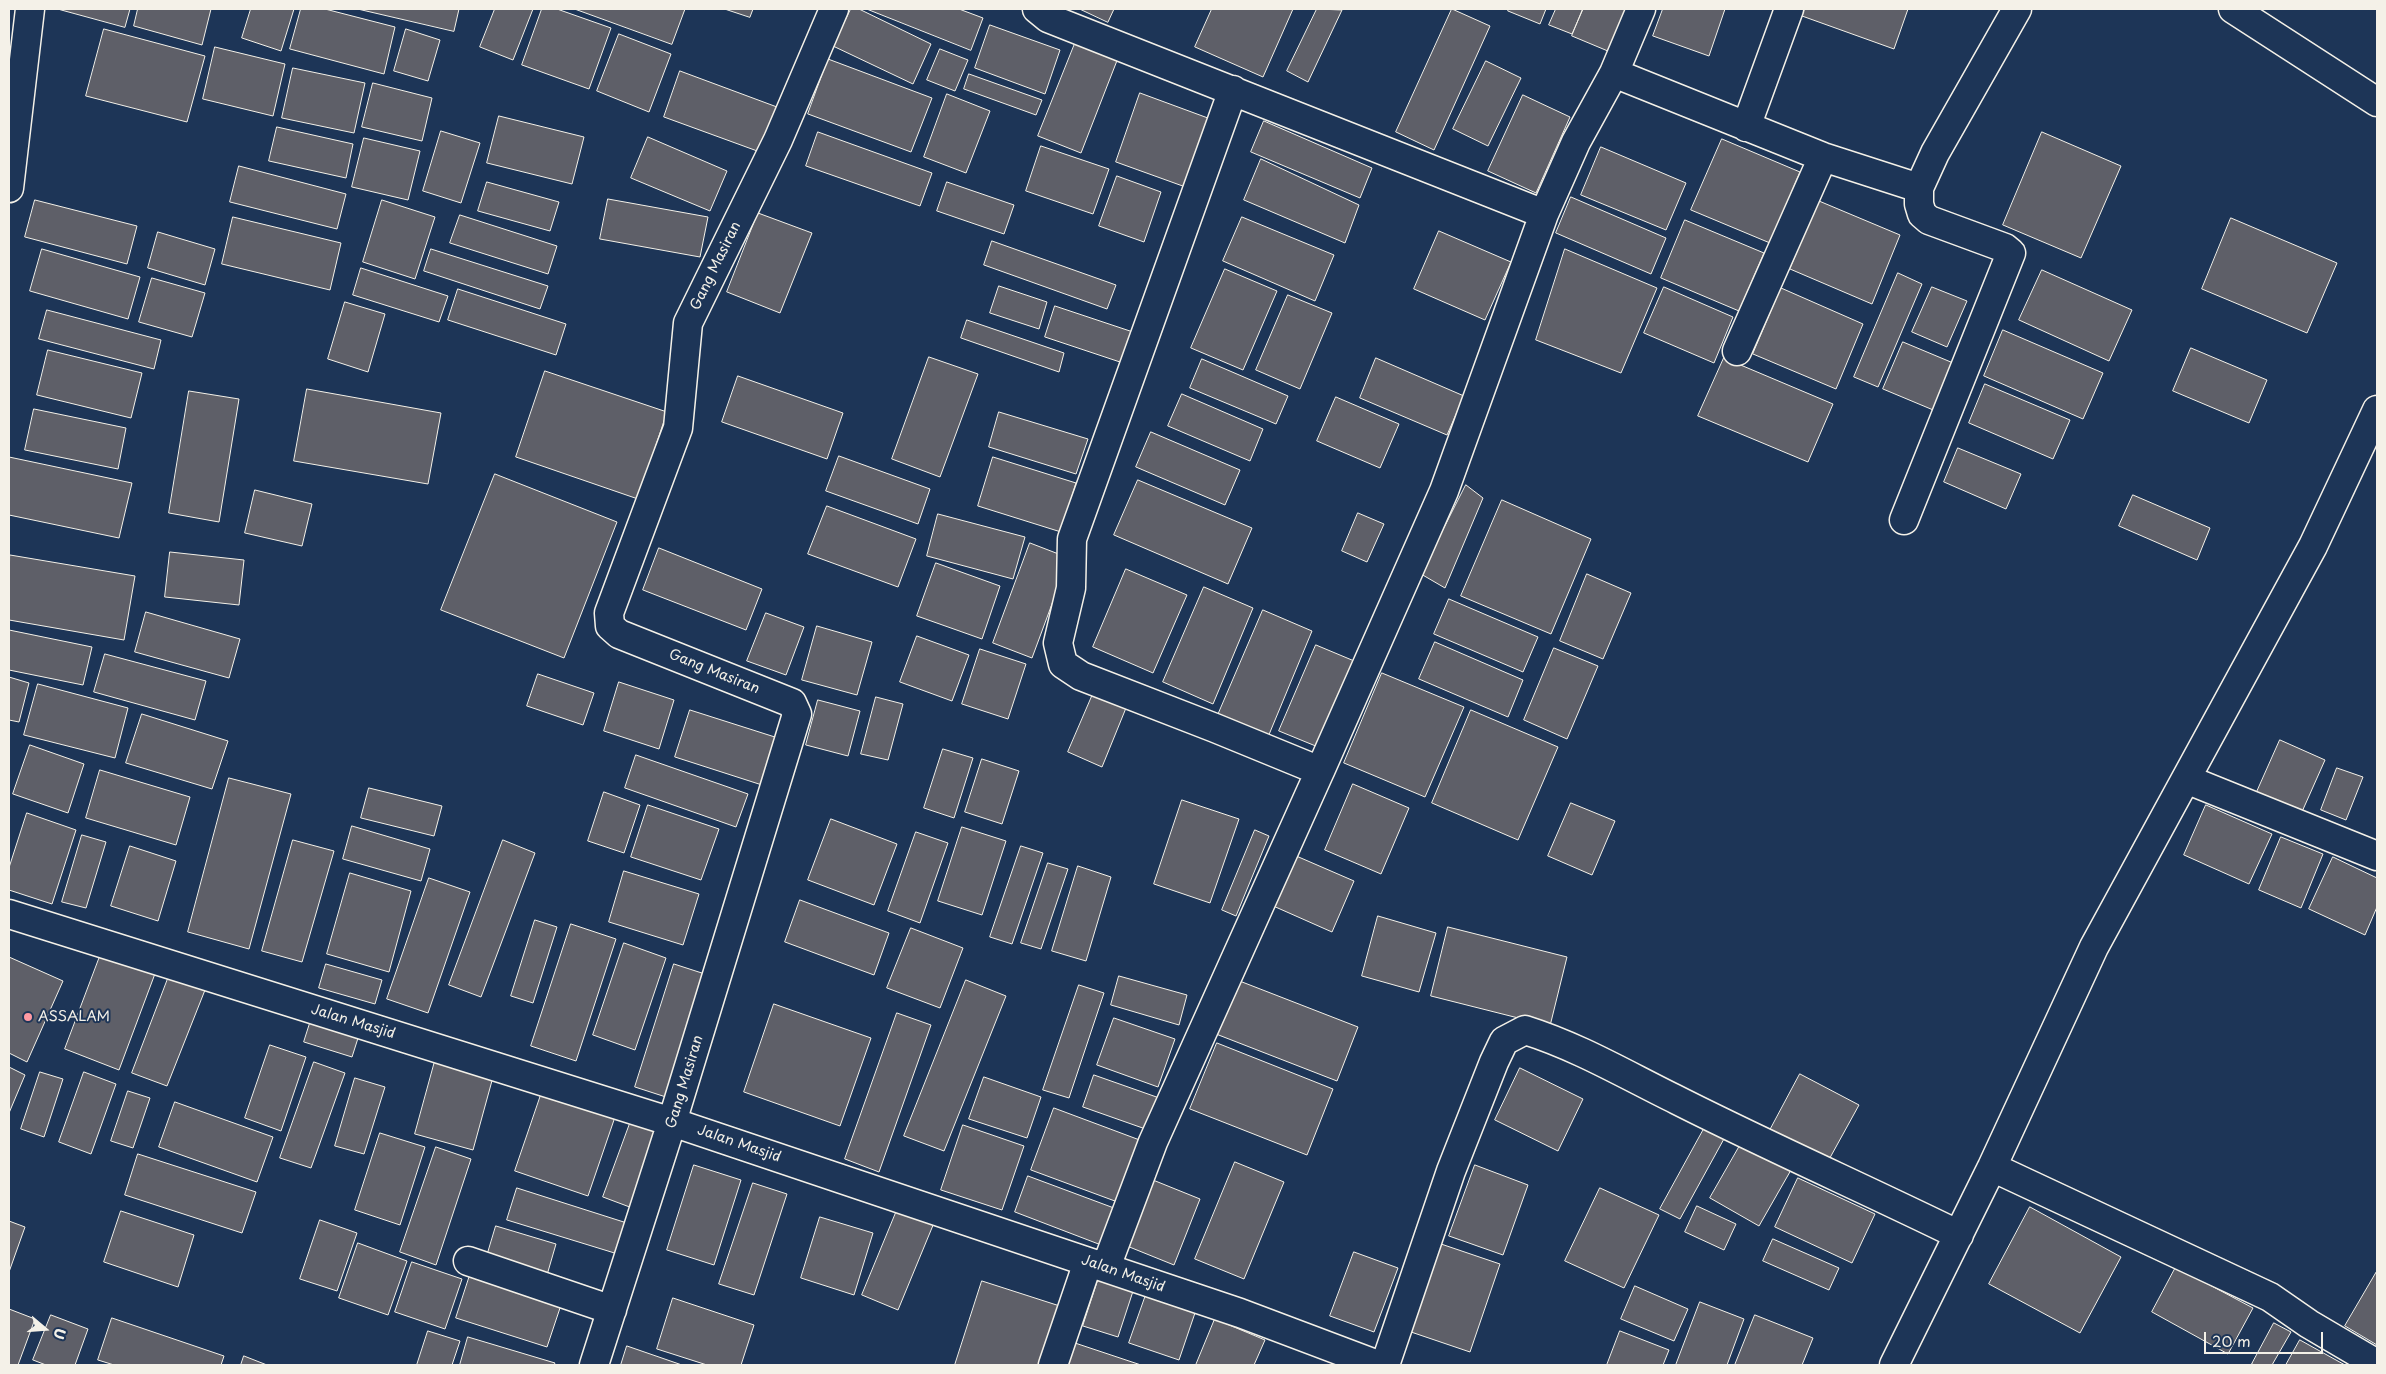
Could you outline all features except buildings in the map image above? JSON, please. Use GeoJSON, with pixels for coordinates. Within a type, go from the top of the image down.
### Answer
{"type":"FeatureCollection","features":[{"type":"Feature","properties":{"kind":"street"},"geometry":{"type":"LineString","coordinates":[[9,188],[30,9]]}},
{"type":"Feature","properties":{"kind":"street","name":"Gang Masiran"},"geometry":{"type":"LineString","coordinates":[[594,1365],[672,1122],[798,714],[792,703],[619,634],[610,626],[609,613],[678,428],[688,323],[778,140],[834,9]]}},
{"type":"Feature","properties":{"kind":"street"},"geometry":{"type":"LineString","coordinates":[[1037,9],[1048,18],[1544,214]]}},
{"type":"Feature","properties":{"kind":"street"},"geometry":{"type":"LineString","coordinates":[[1053,1365],[1320,772],[1444,491],[1544,214],[1576,142],[1614,73],[1641,9]]}},
{"type":"Feature","properties":{"kind":"street"},"geometry":{"type":"LineString","coordinates":[[1746,127],[1789,9]]}},
{"type":"Feature","properties":{"kind":"street"},"geometry":{"type":"LineString","coordinates":[[1904,520],[2011,253],[2006,248],[1929,220],[1922,214],[1919,204],[1919,188],[1935,153],[2017,9]]}},
{"type":"Feature","properties":{"kind":"street"},"geometry":{"type":"LineString","coordinates":[[2233,9],[2377,102]]}},
{"type":"Feature","properties":{"kind":"street"},"geometry":{"type":"LineString","coordinates":[[1614,73],[1823,157],[1919,188]]}},
{"type":"Feature","properties":{"kind":"street"},"geometry":{"type":"LineString","coordinates":[[1232,90],[1072,539],[1070,588],[1058,643],[1059,655],[1063,664],[1081,676],[1215,728],[1320,772]]}},
{"type":"Feature","properties":{"kind":"street"},"geometry":{"type":"LineString","coordinates":[[1737,351],[1823,157]]}},
{"type":"Feature","properties":{"kind":"street"},"geometry":{"type":"LineString","coordinates":[[1894,1365],[1992,1167],[2094,947],[2313,546],[2377,410]]}},
{"type":"Feature","properties":{"kind":"street"},"geometry":{"type":"LineString","coordinates":[[2186,779],[2377,856]]}},
{"type":"Feature","properties":{"kind":"street","name":"Jalan Masjid"},"geometry":{"type":"LineString","coordinates":[[9,914],[672,1122],[1240,1313],[1378,1365]]}},
{"type":"Feature","properties":{"kind":"street"},"geometry":{"type":"LineString","coordinates":[[1385,1365],[1451,1171],[1494,1062],[1504,1041],[1525,1030],[1558,1040],[1601,1060],[1677,1100],[1959,1234]]}},
{"type":"Feature","properties":{"kind":"street"},"geometry":{"type":"LineString","coordinates":[[1992,1167],[2270,1297],[2309,1324],[2377,1364]]}},
{"type":"Feature","properties":{"kind":"street"},"geometry":{"type":"LineString","coordinates":[[468,1261],[612,1310]]}},
{"type":"Feature","properties":{"kind":"place","name":"ASSALAM"},"geometry":{"type":"Point","coordinates":[28,1017]}}]}
